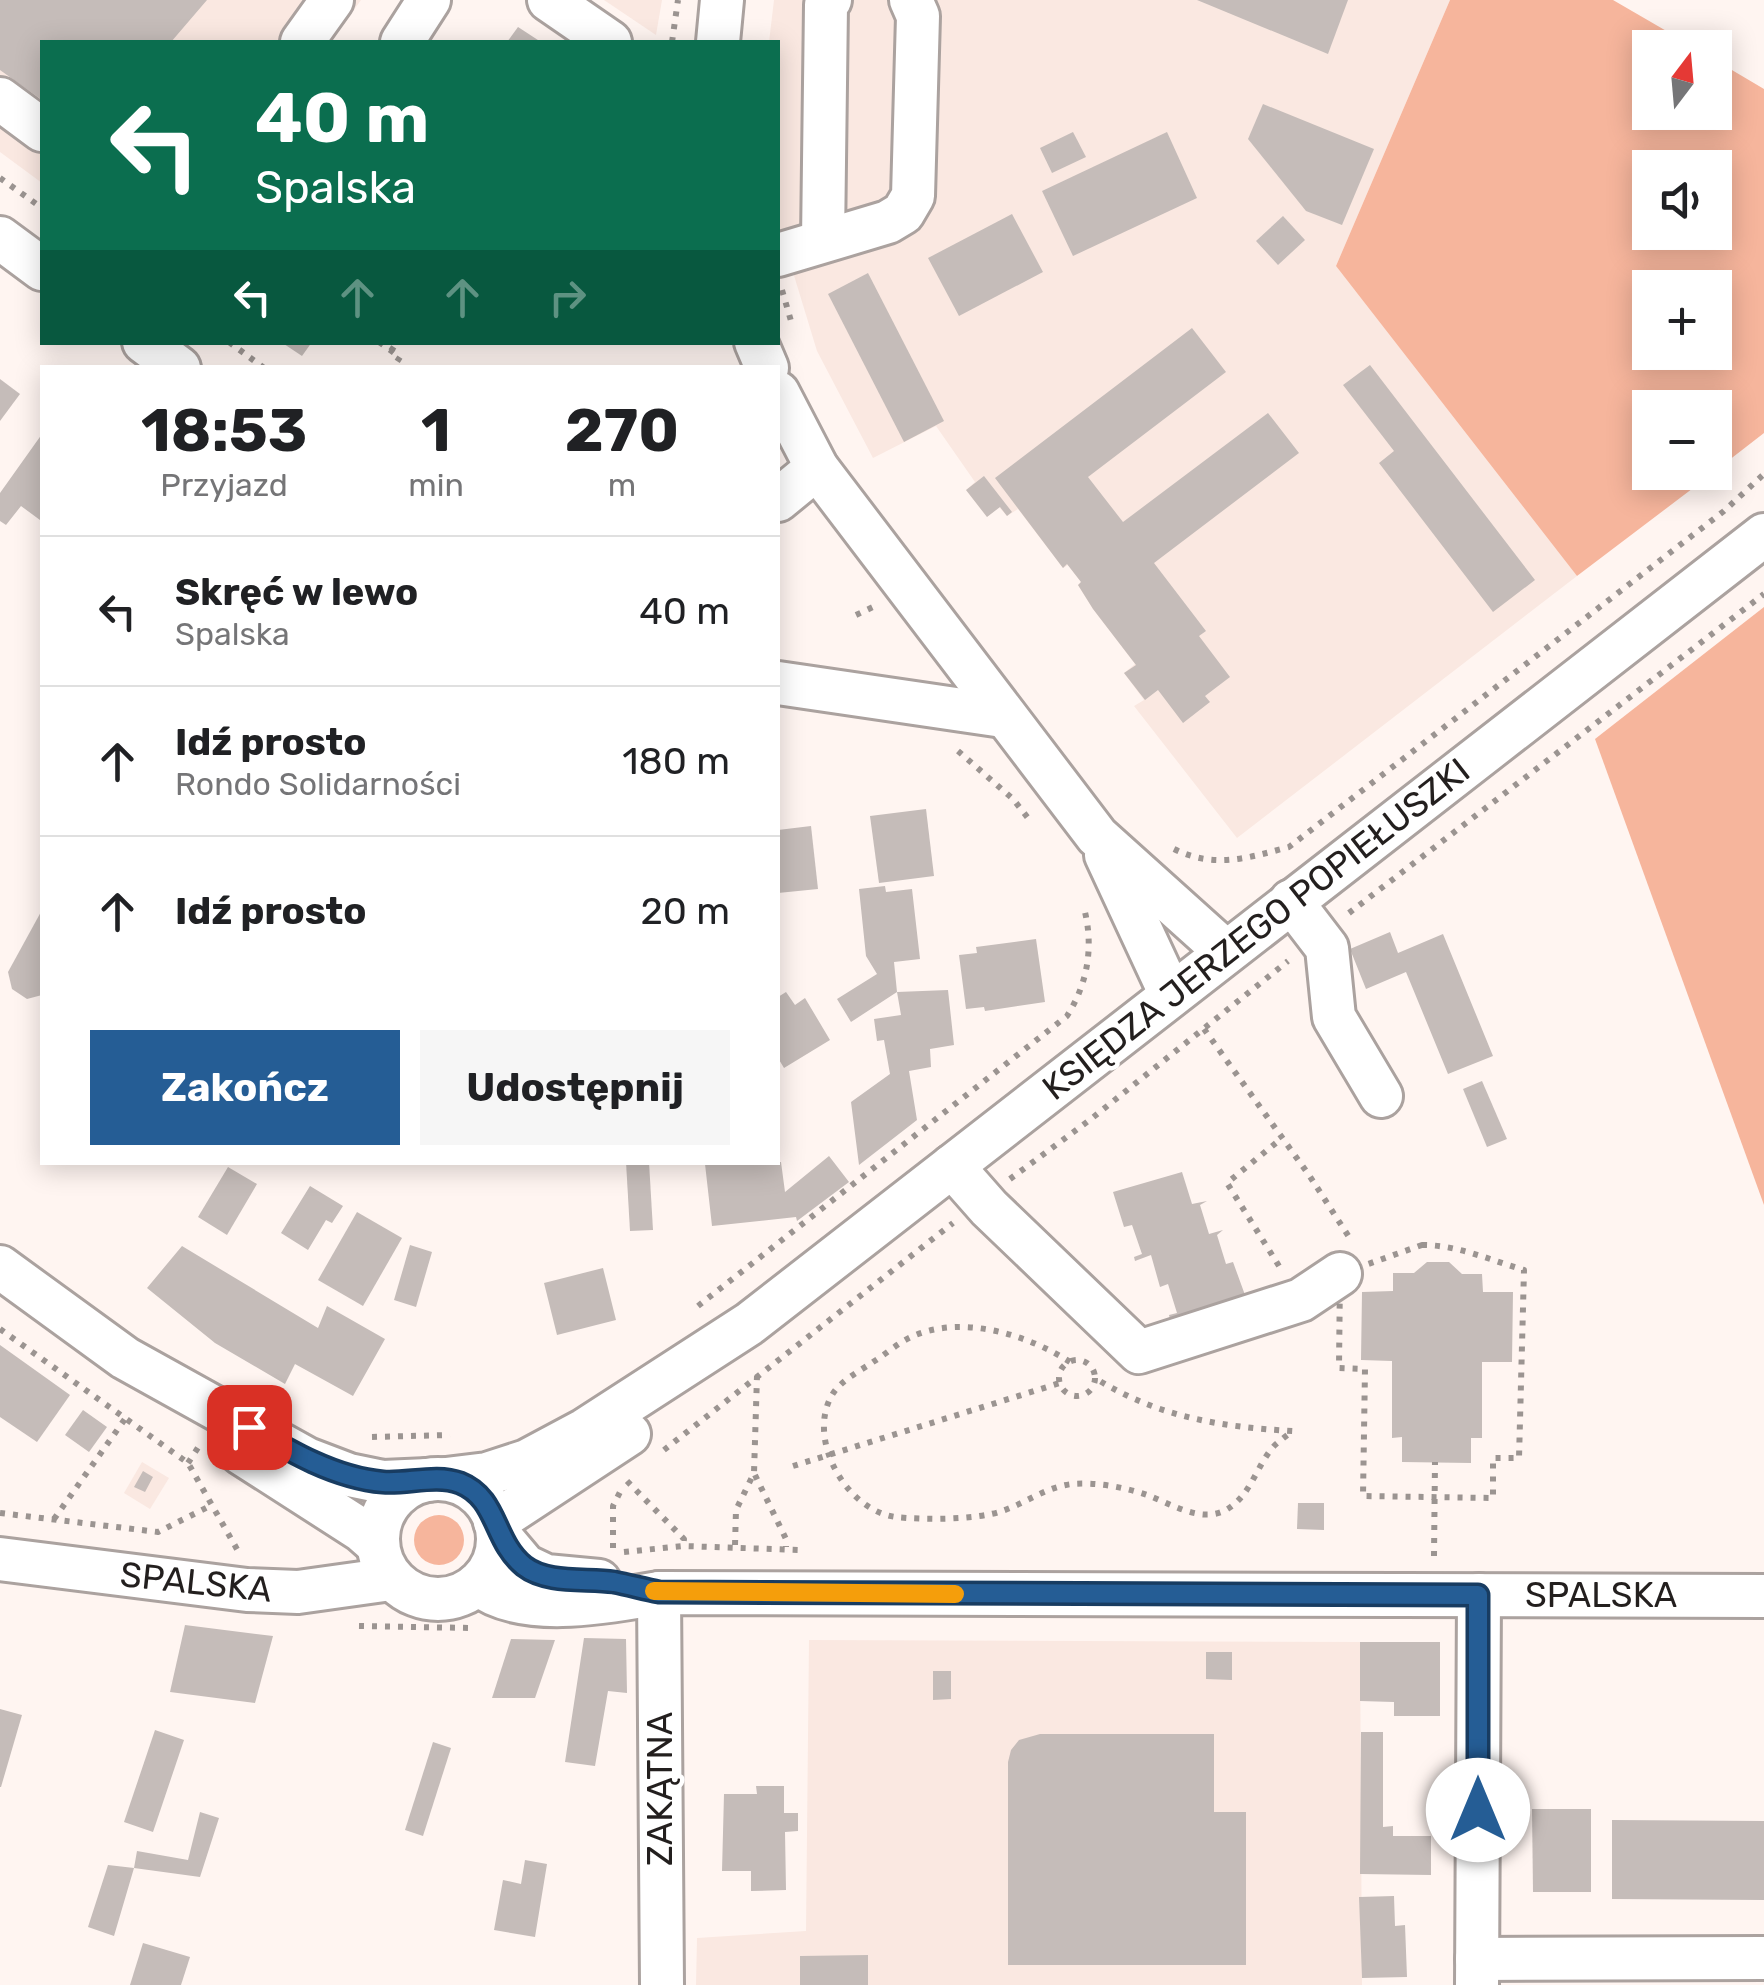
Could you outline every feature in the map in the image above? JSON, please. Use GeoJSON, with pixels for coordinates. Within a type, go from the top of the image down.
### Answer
{"type":"FeatureCollection","features":[{"type":"Feature","properties":{"kind":"street"},"geometry":{"type":"LineString","coordinates":[[303,40],[332,0]]}},
{"type":"Feature","properties":{"kind":"street"},"geometry":{"type":"LineString","coordinates":[[403,40],[430,0]]}},
{"type":"Feature","properties":{"kind":"street"},"geometry":{"type":"LineString","coordinates":[[548,0],[607,40]]}},
{"type":"Feature","properties":{"kind":"street"},"geometry":{"type":"LineString","coordinates":[[718,40],[722,0]]}},
{"type":"Feature","properties":{"kind":"street"},"geometry":{"type":"LineString","coordinates":[[823,240],[826,6],[830,0]]}},
{"type":"Feature","properties":{"kind":"street"},"geometry":{"type":"LineString","coordinates":[[780,255],[888,222],[904,213],[914,196],[918,16],[911,0]]}},
{"type":"Feature","properties":{"kind":"street"},"geometry":{"type":"LineString","coordinates":[[0,98],[40,128]]}},
{"type":"Feature","properties":{"kind":"street"},"geometry":{"type":"LineString","coordinates":[[0,238],[40,267]]}},
{"type":"Feature","properties":{"kind":"street"},"geometry":{"type":"LineString","coordinates":[[780,397],[817,468],[1097,836],[1226,952]]}},
{"type":"Feature","properties":{"kind":"street"},"geometry":{"type":"LineString","coordinates":[[780,498],[817,468]]}},
{"type":"Feature","properties":{"kind":"street","name":"KSIĘDZA JERZEGO POPIEŁUSZKI"},"geometry":{"type":"LineString","coordinates":[[437,1480],[487,1474],[527,1461],[584,1430],[748,1324],[1764,535]]}},
{"type":"Feature","properties":{"kind":"street"},"geometry":{"type":"LineString","coordinates":[[780,683],[1004,716]]}},
{"type":"Feature","properties":{"kind":"street"},"geometry":{"type":"LineString","coordinates":[[1097,836],[1171,996]]}},
{"type":"Feature","properties":{"kind":"street"},"geometry":{"type":"LineString","coordinates":[[1291,901],[1327,948],[1334,1017],[1381,1096]]}},
{"type":"Feature","properties":{"kind":"street"},"geometry":{"type":"LineString","coordinates":[[952,1166],[1138,1352],[1301,1300],[1351,1259]]}},
{"type":"Feature","properties":{"kind":"street"},"geometry":{"type":"LineString","coordinates":[[0,1268],[125,1358],[208,1432],[361,1530],[406,1591],[443,1600],[462,1595],[478,1584],[497,1552],[496,1528],[477,1494],[437,1480],[383,1482],[307,1460],[125,1358]]}},
{"type":"Feature","properties":{"kind":"street","name":"KSIĘDZA JERZEGO POPIEŁUSZKI"},"geometry":{"type":"LineString","coordinates":[[496,1528],[642,1426],[748,1324]]}},
{"type":"Feature","properties":{"kind":"street"},"geometry":{"type":"LineString","coordinates":[[384,1561],[384,1510],[410,1485],[437,1480]]}},
{"type":"Feature","properties":{"kind":"street","name":"SPALSKA"},"geometry":{"type":"LineString","coordinates":[[496,1528],[524,1566],[546,1576],[613,1582],[659,1592]]}},
{"type":"Feature","properties":{"kind":"street","name":"SPALSKA"},"geometry":{"type":"LineString","coordinates":[[0,1558],[281,1592],[298,1592],[384,1561]]}},
{"type":"Feature","properties":{"kind":"street","name":"SPALSKA"},"geometry":{"type":"LineString","coordinates":[[478,1584],[493,1596],[527,1604],[614,1601],[659,1592],[1764,1596]]}},
{"type":"Feature","properties":{"kind":"street","name":"ZAKĄTNA"},"geometry":{"type":"LineString","coordinates":[[659,1592],[662,1985]]}},
{"type":"Feature","properties":{"kind":"street"},"geometry":{"type":"LineString","coordinates":[[1478,1595],[1477,1972],[1764,1958]]}},
{"type":"Feature","properties":{"kind":"path"},"geometry":{"type":"LineString","coordinates":[[672,40],[678,0]]}},
{"type":"Feature","properties":{"kind":"path"},"geometry":{"type":"LineString","coordinates":[[0,178],[40,207]]}},
{"type":"Feature","properties":{"kind":"path"},"geometry":{"type":"LineString","coordinates":[[233,345],[260,365]]}},
{"type":"Feature","properties":{"kind":"path"},"geometry":{"type":"LineString","coordinates":[[383,345],[400,357],[395,365]]}},
{"type":"Feature","properties":{"kind":"path"},"geometry":{"type":"LineString","coordinates":[[391,351],[395,345]]}},
{"type":"Feature","properties":{"kind":"path"},"geometry":{"type":"LineString","coordinates":[[1166,844],[1208,862],[1240,861],[1289,848],[1724,511],[1764,474]]}},
{"type":"Feature","properties":{"kind":"path"},"geometry":{"type":"LineString","coordinates":[[662,1452],[1318,937],[1764,594]]}},
{"type":"Feature","properties":{"kind":"path"},"geometry":{"type":"LineString","coordinates":[[955,749],[1014,799],[1034,825]]}},
{"type":"Feature","properties":{"kind":"path"},"geometry":{"type":"LineString","coordinates":[[685,1316],[1067,1016],[1079,997],[1088,966],[1090,930],[1081,897]]}},
{"type":"Feature","properties":{"kind":"path"},"geometry":{"type":"LineString","coordinates":[[1204,1029],[1282,1138],[1351,1259],[1340,1368],[1365,1369],[1363,1496],[1493,1498],[1493,1458],[1518,1458],[1524,1270],[1450,1245],[1422,1245],[1351,1259]]}},
{"type":"Feature","properties":{"kind":"path"},"geometry":{"type":"LineString","coordinates":[[1282,1138],[1227,1183],[1301,1300]]}},
{"type":"Feature","properties":{"kind":"path"},"geometry":{"type":"LineString","coordinates":[[1070,1362],[1060,1373],[1060,1383],[1073,1396],[1083,1396],[1091,1391],[1095,1378],[1090,1364],[1082,1360],[1070,1362],[1021,1339],[979,1328],[944,1327],[911,1337],[833,1392],[826,1410],[825,1434],[830,1454],[857,1500],[872,1510],[895,1517],[1000,1512],[1044,1491],[1073,1484],[1145,1494],[1201,1514],[1217,1514],[1232,1506],[1274,1446],[1293,1430],[1240,1428],[1177,1416],[1117,1392],[1095,1378]]}},
{"type":"Feature","properties":{"kind":"path"},"geometry":{"type":"LineString","coordinates":[[0,1329],[188,1463],[240,1555]]}},
{"type":"Feature","properties":{"kind":"path"},"geometry":{"type":"LineString","coordinates":[[735,1546],[736,1510],[754,1474],[756,1376]]}},
{"type":"Feature","properties":{"kind":"path"},"geometry":{"type":"LineString","coordinates":[[793,1466],[1060,1383]]}},
{"type":"Feature","properties":{"kind":"path"},"geometry":{"type":"LineString","coordinates":[[54,1520],[125,1419]]}},
{"type":"Feature","properties":{"kind":"path"},"geometry":{"type":"LineString","coordinates":[[354,1434],[451,1435]]}},
{"type":"Feature","properties":{"kind":"path"},"geometry":{"type":"LineString","coordinates":[[1434,1556],[1435,1462]]}},
{"type":"Feature","properties":{"kind":"path"},"geometry":{"type":"LineString","coordinates":[[613,1554],[613,1506],[626,1480],[638,1470]]}},
{"type":"Feature","properties":{"kind":"path"},"geometry":{"type":"LineString","coordinates":[[754,1474],[786,1547]]}},
{"type":"Feature","properties":{"kind":"path"},"geometry":{"type":"LineString","coordinates":[[626,1480],[684,1539],[684,1546]]}},
{"type":"Feature","properties":{"kind":"path"},"geometry":{"type":"LineString","coordinates":[[0,1513],[158,1532],[212,1505]]}},
{"type":"Feature","properties":{"kind":"shaded area"},"geometry":{"type":"Polygon","coordinates":[[[0,0],[361,0],[332,40],[40,40],[40,182],[0,152],[0,0]]]}},
{"type":"Feature","properties":{"kind":"shaded area"},"geometry":{"type":"Polygon","coordinates":[[[604,0],[662,0],[656,35],[604,0]]]}},
{"type":"Feature","properties":{"kind":"shaded area"},"geometry":{"type":"Polygon","coordinates":[[[774,0],[1450,0],[1336,266],[1577,576],[1237,838],[1134,706],[1144,700],[1124,673],[1135,664],[1093,609],[1078,585],[1081,582],[1068,565],[1063,568],[1018,509],[1007,516],[999,507],[987,517],[966,490],[975,482],[936,426],[873,458],[817,351],[780,230],[780,40],[769,40],[774,0]]]}},
{"type":"Feature","properties":{"kind":"shaded area"},"geometry":{"type":"Polygon","coordinates":[[[1450,0],[1613,0],[1665,30],[1632,30],[1632,130],[1732,130],[1732,70],[1764,89],[1764,433],[1732,458],[1732,390],[1632,390],[1632,490],[1691,490],[1577,576],[1336,266],[1450,0]]]}},
{"type":"Feature","properties":{"kind":"shaded area"},"geometry":{"type":"Polygon","coordinates":[[[1764,607],[1764,1205],[1595,739],[1764,607]]]}},
{"type":"Feature","properties":{"kind":"shaded area"},"geometry":{"type":"Polygon","coordinates":[[[142,1462],[169,1478],[150,1509],[124,1493],[142,1462]]]}},
{"type":"Feature","properties":{"kind":"shaded area"},"geometry":{"type":"Polygon","coordinates":[[[439,1515],[456,1523],[464,1540],[456,1557],[439,1565],[422,1557],[414,1540],[422,1523],[439,1515]]]}},
{"type":"Feature","properties":{"kind":"shaded area"},"geometry":{"type":"Polygon","coordinates":[[[809,1640],[1360,1642],[1362,1985],[696,1985],[697,1938],[806,1931],[809,1640]]]}},
{"type":"Feature","properties":{"kind":"building"},"geometry":{"type":"Polygon","coordinates":[[[0,0],[207,0],[173,40],[40,40],[40,99],[0,70],[0,0]]]}},
{"type":"Feature","properties":{"kind":"building"},"geometry":{"type":"Polygon","coordinates":[[[1197,0],[1348,0],[1328,54],[1197,0]]]}},
{"type":"Feature","properties":{"kind":"building"},"geometry":{"type":"Polygon","coordinates":[[[518,27],[538,40],[508,40],[518,27]]]}},
{"type":"Feature","properties":{"kind":"building"},"geometry":{"type":"Polygon","coordinates":[[[1263,104],[1374,149],[1342,225],[1306,211],[1248,139],[1263,104]]]}},
{"type":"Feature","properties":{"kind":"building"},"geometry":{"type":"Polygon","coordinates":[[[1073,132],[1086,157],[1052,173],[1040,148],[1073,132]]]}},
{"type":"Feature","properties":{"kind":"building"},"geometry":{"type":"Polygon","coordinates":[[[1167,132],[1197,198],[1073,256],[1042,191],[1167,132]]]}},
{"type":"Feature","properties":{"kind":"building"},"geometry":{"type":"Polygon","coordinates":[[[1012,214],[1043,272],[959,316],[928,258],[1012,214]]]}},
{"type":"Feature","properties":{"kind":"building"},"geometry":{"type":"Polygon","coordinates":[[[1283,216],[1305,240],[1278,265],[1256,241],[1283,216]]]}},
{"type":"Feature","properties":{"kind":"building"},"geometry":{"type":"Polygon","coordinates":[[[868,273],[944,421],[904,442],[828,294],[868,273]]]}},
{"type":"Feature","properties":{"kind":"building"},"geometry":{"type":"Polygon","coordinates":[[[1192,328],[1226,372],[1088,477],[1123,522],[1268,413],[1299,453],[1154,563],[1206,631],[1199,636],[1230,677],[1205,696],[1210,702],[1183,723],[1158,690],[1145,700],[1124,673],[1136,665],[1093,609],[1078,585],[1081,582],[1067,564],[1063,568],[995,478],[1192,328]]]}},
{"type":"Feature","properties":{"kind":"building"},"geometry":{"type":"Polygon","coordinates":[[[286,345],[310,345],[302,356],[286,345]]]}},
{"type":"Feature","properties":{"kind":"building"},"geometry":{"type":"Polygon","coordinates":[[[1370,365],[1535,580],[1493,612],[1379,463],[1394,451],[1343,385],[1370,365]]]}},
{"type":"Feature","properties":{"kind":"building"},"geometry":{"type":"Polygon","coordinates":[[[0,379],[20,394],[0,421],[0,379]]]}},
{"type":"Feature","properties":{"kind":"building"},"geometry":{"type":"Polygon","coordinates":[[[40,437],[40,520],[21,506],[6,525],[0,521],[0,493],[40,437]]]}},
{"type":"Feature","properties":{"kind":"building"},"geometry":{"type":"Polygon","coordinates":[[[984,476],[1012,512],[1007,516],[1000,507],[987,517],[966,490],[984,476]]]}},
{"type":"Feature","properties":{"kind":"building"},"geometry":{"type":"Polygon","coordinates":[[[926,809],[934,876],[879,883],[870,816],[926,809]]]}},
{"type":"Feature","properties":{"kind":"building"},"geometry":{"type":"Polygon","coordinates":[[[811,826],[818,889],[780,893],[780,830],[811,826]]]}},
{"type":"Feature","properties":{"kind":"building"},"geometry":{"type":"Polygon","coordinates":[[[885,886],[886,892],[912,889],[920,959],[894,962],[897,992],[851,1022],[837,999],[877,974],[866,956],[859,889],[885,886]]]}},
{"type":"Feature","properties":{"kind":"building"},"geometry":{"type":"Polygon","coordinates":[[[40,914],[40,996],[27,999],[12,989],[8,972],[40,914]]]}},
{"type":"Feature","properties":{"kind":"building"},"geometry":{"type":"Polygon","coordinates":[[[1390,932],[1398,953],[1443,934],[1493,1056],[1448,1074],[1406,972],[1366,989],[1350,949],[1390,932]]]}},
{"type":"Feature","properties":{"kind":"building"},"geometry":{"type":"Polygon","coordinates":[[[1036,939],[1045,1002],[985,1011],[984,1007],[966,1009],[959,955],[977,953],[976,947],[1036,939]]]}},
{"type":"Feature","properties":{"kind":"building"},"geometry":{"type":"Polygon","coordinates":[[[948,990],[954,1045],[930,1049],[931,1067],[909,1071],[917,1120],[859,1165],[851,1102],[890,1074],[884,1040],[877,1041],[874,1019],[901,1015],[897,992],[948,990]]]}},
{"type":"Feature","properties":{"kind":"building"},"geometry":{"type":"Polygon","coordinates":[[[786,992],[795,1005],[805,998],[830,1040],[784,1068],[780,1061],[780,996],[786,992]]]}},
{"type":"Feature","properties":{"kind":"building"},"geometry":{"type":"Polygon","coordinates":[[[1482,1081],[1507,1139],[1487,1147],[1463,1089],[1482,1081]]]}},
{"type":"Feature","properties":{"kind":"building"},"geometry":{"type":"Polygon","coordinates":[[[829,1156],[849,1182],[797,1221],[796,1217],[712,1226],[705,1165],[781,1162],[785,1192],[829,1156]]]}},
{"type":"Feature","properties":{"kind":"building"},"geometry":{"type":"Polygon","coordinates":[[[626,1165],[649,1165],[653,1230],[630,1231],[626,1165]]]}},
{"type":"Feature","properties":{"kind":"building"},"geometry":{"type":"Polygon","coordinates":[[[228,1167],[257,1184],[227,1235],[198,1217],[228,1167]]]}},
{"type":"Feature","properties":{"kind":"building"},"geometry":{"type":"Polygon","coordinates":[[[1182,1172],[1192,1204],[1207,1201],[1200,1205],[1209,1234],[1223,1230],[1217,1235],[1226,1264],[1233,1262],[1245,1295],[1170,1319],[1169,1315],[1177,1313],[1168,1284],[1160,1287],[1151,1255],[1135,1261],[1134,1257],[1142,1254],[1132,1225],[1124,1227],[1113,1192],[1182,1172]]]}},
{"type":"Feature","properties":{"kind":"building"},"geometry":{"type":"Polygon","coordinates":[[[310,1186],[343,1206],[332,1223],[326,1220],[308,1250],[281,1233],[310,1186]]]}},
{"type":"Feature","properties":{"kind":"building"},"geometry":{"type":"Polygon","coordinates":[[[357,1212],[402,1238],[363,1306],[318,1280],[357,1212]]]}},
{"type":"Feature","properties":{"kind":"building"},"geometry":{"type":"Polygon","coordinates":[[[410,1245],[432,1252],[416,1307],[394,1300],[410,1245]]]}},
{"type":"Feature","properties":{"kind":"building"},"geometry":{"type":"Polygon","coordinates":[[[182,1246],[318,1328],[327,1306],[385,1339],[353,1396],[295,1364],[285,1384],[215,1343],[147,1288],[182,1246]]]}},
{"type":"Feature","properties":{"kind":"building"},"geometry":{"type":"Polygon","coordinates":[[[1427,1262],[1449,1262],[1462,1274],[1482,1274],[1483,1292],[1513,1292],[1512,1362],[1482,1362],[1482,1438],[1471,1438],[1471,1463],[1402,1462],[1402,1437],[1392,1438],[1392,1361],[1361,1360],[1362,1292],[1393,1291],[1393,1273],[1414,1273],[1427,1262]]]}},
{"type":"Feature","properties":{"kind":"building"},"geometry":{"type":"Polygon","coordinates":[[[603,1268],[616,1320],[557,1335],[544,1283],[603,1268]]]}},
{"type":"Feature","properties":{"kind":"building"},"geometry":{"type":"Polygon","coordinates":[[[0,1345],[70,1395],[37,1442],[0,1417],[0,1345]]]}},
{"type":"Feature","properties":{"kind":"building"},"geometry":{"type":"Polygon","coordinates":[[[83,1410],[107,1427],[89,1452],[65,1435],[83,1410]]]}},
{"type":"Feature","properties":{"kind":"building"},"geometry":{"type":"Polygon","coordinates":[[[143,1471],[153,1477],[145,1492],[134,1487],[143,1471]]]}},
{"type":"Feature","properties":{"kind":"building"},"geometry":{"type":"Polygon","coordinates":[[[1298,1503],[1324,1503],[1324,1530],[1297,1529],[1298,1503]]]}},
{"type":"Feature","properties":{"kind":"building"},"geometry":{"type":"Polygon","coordinates":[[[185,1625],[273,1636],[255,1703],[170,1692],[185,1625]]]}},
{"type":"Feature","properties":{"kind":"building"},"geometry":{"type":"Polygon","coordinates":[[[584,1638],[626,1639],[627,1693],[608,1691],[595,1766],[565,1762],[584,1638]]]}},
{"type":"Feature","properties":{"kind":"building"},"geometry":{"type":"Polygon","coordinates":[[[511,1639],[555,1640],[535,1698],[492,1698],[511,1639]]]}},
{"type":"Feature","properties":{"kind":"building"},"geometry":{"type":"Polygon","coordinates":[[[1360,1642],[1440,1642],[1440,1716],[1394,1716],[1394,1702],[1360,1701],[1360,1642]]]}},
{"type":"Feature","properties":{"kind":"building"},"geometry":{"type":"Polygon","coordinates":[[[1206,1652],[1232,1652],[1232,1680],[1206,1679],[1206,1652]]]}},
{"type":"Feature","properties":{"kind":"building"},"geometry":{"type":"Polygon","coordinates":[[[933,1671],[951,1671],[951,1699],[933,1700],[933,1671]]]}},
{"type":"Feature","properties":{"kind":"building"},"geometry":{"type":"Polygon","coordinates":[[[0,1709],[22,1715],[1,1787],[0,1787],[0,1709]]]}},
{"type":"Feature","properties":{"kind":"building"},"geometry":{"type":"Polygon","coordinates":[[[155,1730],[184,1740],[153,1832],[124,1822],[155,1730]]]}},
{"type":"Feature","properties":{"kind":"building"},"geometry":{"type":"Polygon","coordinates":[[[1361,1732],[1383,1732],[1383,1827],[1393,1826],[1393,1836],[1431,1836],[1431,1875],[1360,1874],[1361,1732]]]}},
{"type":"Feature","properties":{"kind":"building"},"geometry":{"type":"Polygon","coordinates":[[[1040,1734],[1214,1734],[1214,1812],[1246,1812],[1246,1965],[1008,1965],[1008,1762],[1019,1740],[1040,1734]]]}},
{"type":"Feature","properties":{"kind":"building"},"geometry":{"type":"Polygon","coordinates":[[[433,1742],[451,1748],[423,1836],[405,1830],[433,1742]]]}},
{"type":"Feature","properties":{"kind":"building"},"geometry":{"type":"Polygon","coordinates":[[[756,1786],[784,1786],[784,1813],[798,1813],[798,1831],[785,1832],[786,1890],[751,1891],[751,1871],[722,1871],[724,1794],[757,1794],[756,1786]]]}},
{"type":"Feature","properties":{"kind":"building"},"geometry":{"type":"Polygon","coordinates":[[[1532,1809],[1591,1809],[1591,1892],[1533,1892],[1532,1809]]]}},
{"type":"Feature","properties":{"kind":"building"},"geometry":{"type":"Polygon","coordinates":[[[200,1812],[219,1818],[200,1877],[134,1868],[137,1851],[188,1860],[200,1812]]]}},
{"type":"Feature","properties":{"kind":"building"},"geometry":{"type":"Polygon","coordinates":[[[1612,1820],[1764,1821],[1764,1900],[1612,1899],[1612,1820]]]}},
{"type":"Feature","properties":{"kind":"building"},"geometry":{"type":"Polygon","coordinates":[[[525,1860],[547,1864],[535,1937],[494,1930],[503,1880],[521,1884],[525,1860]]]}},
{"type":"Feature","properties":{"kind":"building"},"geometry":{"type":"Polygon","coordinates":[[[108,1865],[134,1868],[114,1936],[88,1927],[108,1865]]]}},
{"type":"Feature","properties":{"kind":"building"},"geometry":{"type":"Polygon","coordinates":[[[1394,1896],[1395,1926],[1405,1925],[1407,1977],[1362,1978],[1359,1897],[1394,1896]]]}},
{"type":"Feature","properties":{"kind":"building"},"geometry":{"type":"Polygon","coordinates":[[[143,1943],[190,1957],[181,1985],[130,1985],[143,1943]]]}},
{"type":"Feature","properties":{"kind":"building"},"geometry":{"type":"Polygon","coordinates":[[[868,1955],[868,1985],[800,1985],[800,1956],[868,1955]]]}},
{"type":"Feature","properties":{"kind":"slow traffic"},"geometry":{"type":"LineString","coordinates":[[654,1591],[955,1594]]}},
{"type":"Feature","properties":{"kind":"route"},"geometry":{"type":"LineString","coordinates":[[249,1427],[307,1460],[349,1475],[383,1482],[446,1480],[463,1484],[488,1506],[498,1534],[524,1566],[546,1576],[613,1582],[659,1592],[1478,1595],[1478,1810]]}}]}
